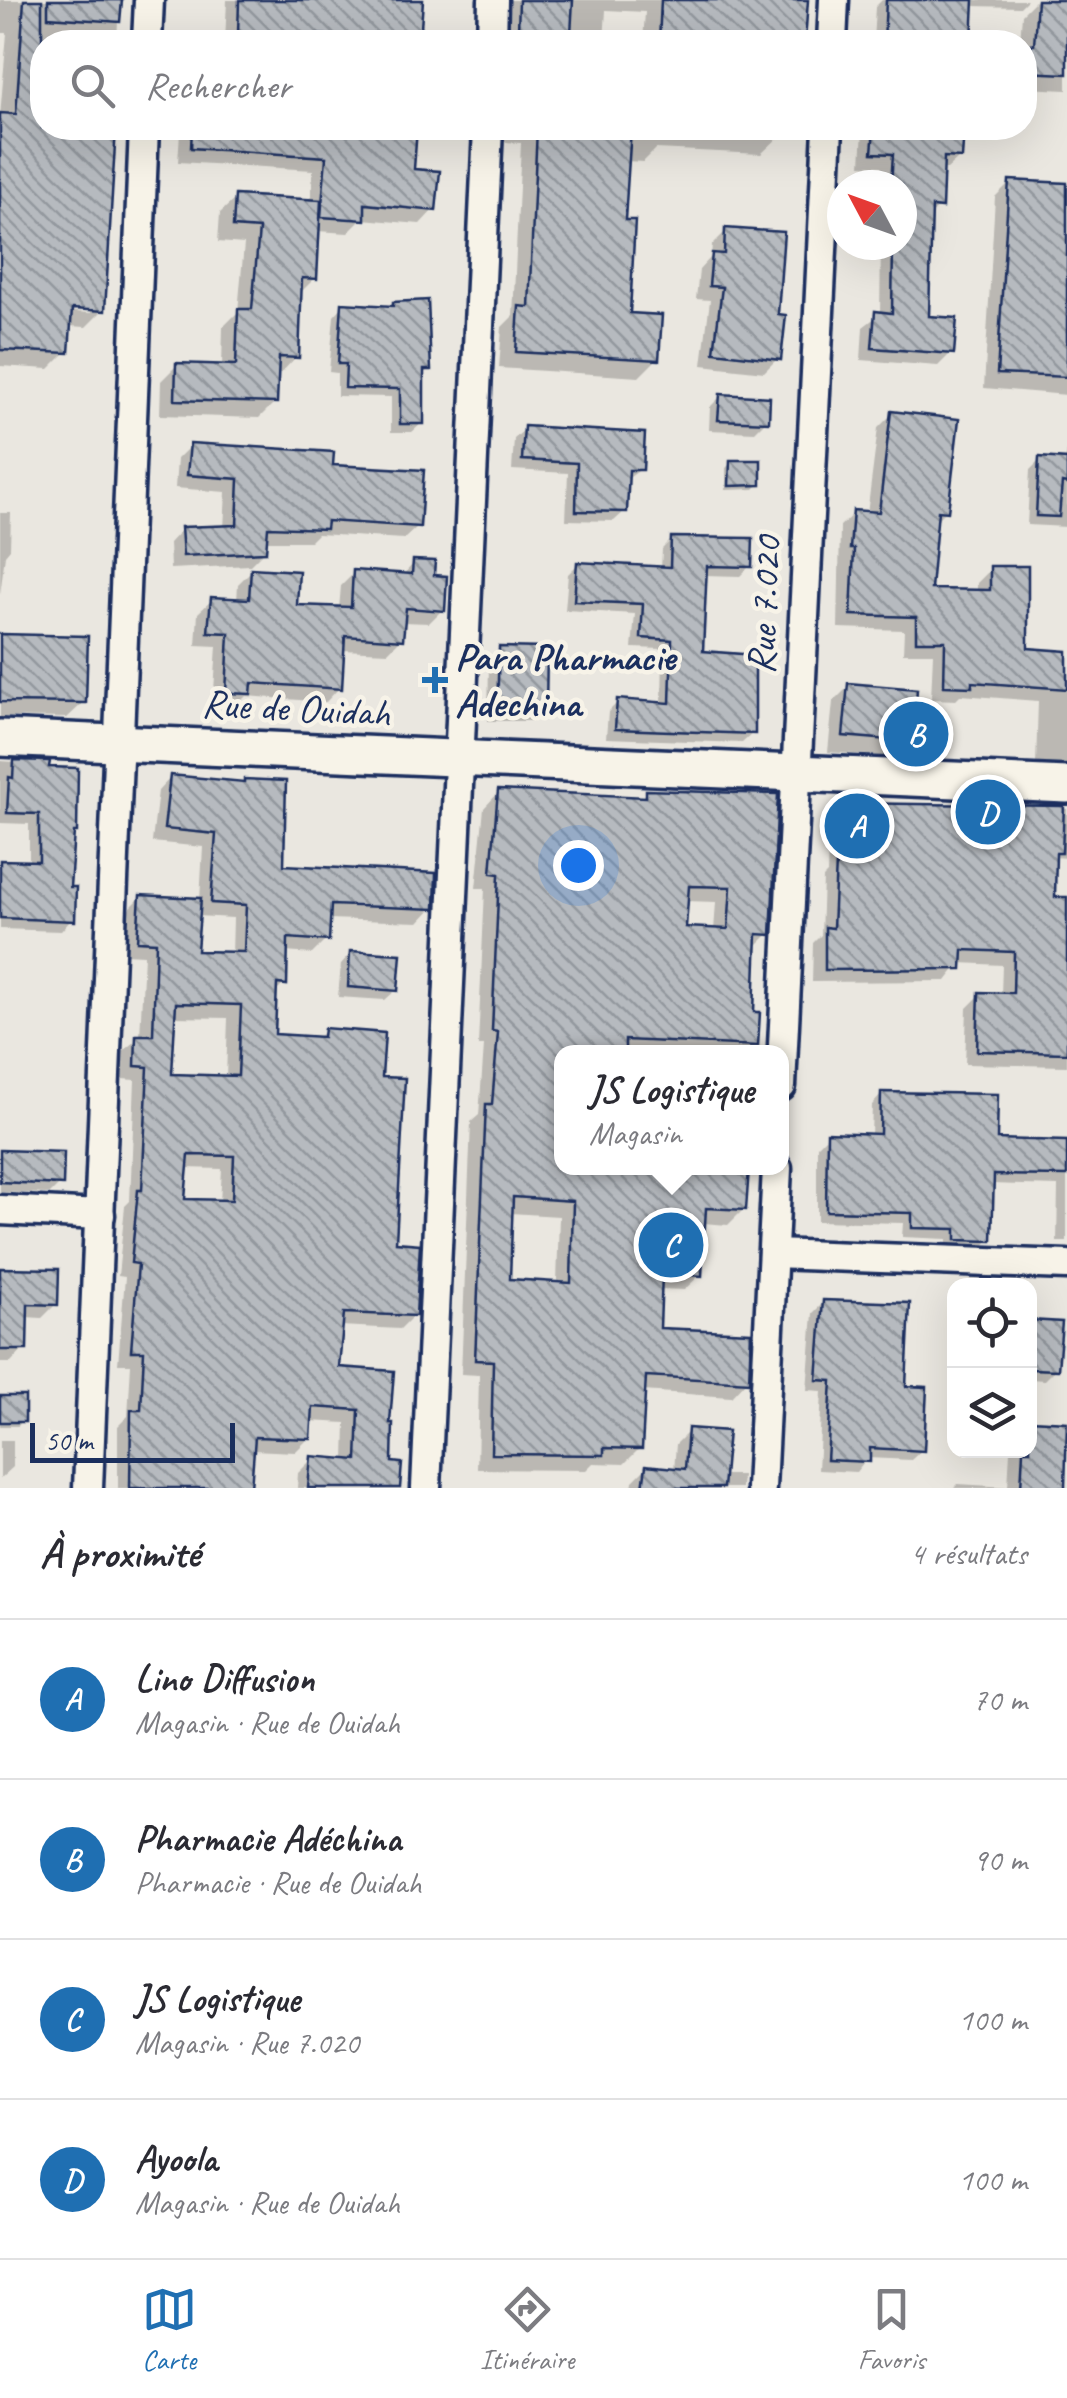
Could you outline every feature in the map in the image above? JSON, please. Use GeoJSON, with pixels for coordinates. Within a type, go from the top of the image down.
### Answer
{"type":"FeatureCollection","features":[{"type":"Feature","properties":{"kind":"main road","name":"Rue de Ouidah"},"geometry":{"type":"LineString","coordinates":[[0,738],[1067,786]]}},
{"type":"Feature","properties":{"kind":"street"},"geometry":{"type":"LineString","coordinates":[[148,30],[149,0]]}},
{"type":"Feature","properties":{"kind":"street"},"geometry":{"type":"LineString","coordinates":[[493,30],[494,0]]}},
{"type":"Feature","properties":{"kind":"street"},"geometry":{"type":"LineString","coordinates":[[833,30],[834,0]]}},
{"type":"Feature","properties":{"kind":"street"},"geometry":{"type":"LineString","coordinates":[[88,1488],[144,140]]}},
{"type":"Feature","properties":{"kind":"street"},"geometry":{"type":"LineString","coordinates":[[426,1488],[487,140]]}},
{"type":"Feature","properties":{"kind":"street","name":"Rue 7.020"},"geometry":{"type":"LineString","coordinates":[[783,1045],[827,140]]}},
{"type":"Feature","properties":{"kind":"street"},"geometry":{"type":"LineString","coordinates":[[761,1488],[777,1175]]}},
{"type":"Feature","properties":{"kind":"street"},"geometry":{"type":"LineString","coordinates":[[0,1210],[100,1216]]}},
{"type":"Feature","properties":{"kind":"street"},"geometry":{"type":"LineString","coordinates":[[773,1254],[1067,1265]]}},
{"type":"Feature","properties":{"kind":"building"},"geometry":{"type":"Polygon","coordinates":[[[24,0],[42,0],[42,30],[30,30],[30,140],[115,140],[105,311],[72,309],[69,353],[0,350],[0,113],[16,114],[24,0]]]}},
{"type":"Feature","properties":{"kind":"building"},"geometry":{"type":"Polygon","coordinates":[[[48,0],[122,0],[120,22],[48,17],[48,0]]]}},
{"type":"Feature","properties":{"kind":"building"},"geometry":{"type":"Polygon","coordinates":[[[239,0],[423,0],[421,30],[238,30],[239,0]]]}},
{"type":"Feature","properties":{"kind":"building"},"geometry":{"type":"Polygon","coordinates":[[[519,0],[573,0],[571,30],[518,30],[519,0]]]}},
{"type":"Feature","properties":{"kind":"building"},"geometry":{"type":"Polygon","coordinates":[[[661,0],[808,0],[806,30],[660,30],[661,0]]]}},
{"type":"Feature","properties":{"kind":"building"},"geometry":{"type":"Polygon","coordinates":[[[886,0],[974,0],[973,30],[885,30],[886,0]]]}},
{"type":"Feature","properties":{"kind":"building"},"geometry":{"type":"Polygon","coordinates":[[[1037,0],[1067,0],[1067,74],[1037,73],[1037,0]]]}},
{"type":"Feature","properties":{"kind":"building"},"geometry":{"type":"Polygon","coordinates":[[[191,140],[416,140],[414,169],[440,171],[436,211],[365,204],[365,220],[321,217],[326,157],[191,148],[191,140]]]}},
{"type":"Feature","properties":{"kind":"building"},"geometry":{"type":"Polygon","coordinates":[[[536,140],[630,140],[625,220],[635,220],[630,313],[662,315],[659,360],[516,352],[519,306],[529,307],[536,140]]]}},
{"type":"Feature","properties":{"kind":"building"},"geometry":{"type":"Polygon","coordinates":[[[873,140],[963,140],[962,158],[944,157],[942,208],[932,207],[929,316],[957,318],[954,354],[872,348],[875,311],[892,313],[893,260],[917,260],[917,170],[892,170],[893,154],[872,153],[873,140]]]}},
{"type":"Feature","properties":{"kind":"building"},"geometry":{"type":"Polygon","coordinates":[[[1009,180],[1067,183],[1067,377],[997,374],[1009,180]]]}},
{"type":"Feature","properties":{"kind":"building"},"geometry":{"type":"Polygon","coordinates":[[[235,195],[321,200],[317,279],[302,278],[299,358],[279,357],[277,403],[175,400],[176,363],[236,365],[238,309],[252,309],[259,229],[233,227],[235,195]]]}},
{"type":"Feature","properties":{"kind":"building"},"geometry":{"type":"Polygon","coordinates":[[[725,228],[784,232],[778,314],[786,315],[781,360],[714,352],[722,287],[709,286],[712,253],[724,254],[725,228]]]}},
{"type":"Feature","properties":{"kind":"building"},"geometry":{"type":"Polygon","coordinates":[[[428,300],[431,370],[424,370],[424,424],[400,424],[400,389],[345,388],[346,364],[338,364],[342,303],[393,306],[393,302],[428,300]]]}},
{"type":"Feature","properties":{"kind":"building"},"geometry":{"type":"Polygon","coordinates":[[[720,394],[770,397],[769,422],[718,420],[720,394]]]}},
{"type":"Feature","properties":{"kind":"building"},"geometry":{"type":"Polygon","coordinates":[[[891,411],[959,419],[948,512],[938,511],[931,589],[990,590],[990,566],[1028,566],[1028,648],[1067,651],[1067,689],[972,682],[972,687],[944,686],[945,641],[916,641],[916,617],[851,615],[853,510],[879,512],[891,411]]]}},
{"type":"Feature","properties":{"kind":"building"},"geometry":{"type":"Polygon","coordinates":[[[524,426],[645,433],[643,470],[629,470],[627,512],[576,511],[577,463],[522,460],[524,426]]]}},
{"type":"Feature","properties":{"kind":"building"},"geometry":{"type":"Polygon","coordinates":[[[190,443],[334,452],[333,465],[424,470],[420,527],[327,521],[326,529],[268,527],[266,552],[183,556],[181,527],[237,525],[239,479],[187,475],[190,443]]]}},
{"type":"Feature","properties":{"kind":"building"},"geometry":{"type":"Polygon","coordinates":[[[1039,457],[1067,459],[1067,484],[1062,483],[1059,517],[1036,516],[1039,457]]]}},
{"type":"Feature","properties":{"kind":"building"},"geometry":{"type":"Polygon","coordinates":[[[730,460],[761,460],[761,485],[729,486],[730,460]]]}},
{"type":"Feature","properties":{"kind":"building"},"geometry":{"type":"Polygon","coordinates":[[[671,537],[753,538],[752,567],[707,566],[703,651],[755,655],[755,734],[615,729],[617,699],[670,703],[672,640],[641,638],[643,604],[574,601],[577,562],[670,567],[671,537]]]}},
{"type":"Feature","properties":{"kind":"building"},"geometry":{"type":"Polygon","coordinates":[[[413,560],[435,561],[434,575],[447,576],[445,611],[406,608],[403,640],[345,636],[342,689],[252,683],[251,694],[226,693],[229,633],[208,632],[211,597],[249,599],[251,568],[299,571],[297,605],[351,607],[353,570],[412,574],[413,560]]]}},
{"type":"Feature","properties":{"kind":"building"},"geometry":{"type":"Polygon","coordinates":[[[0,634],[88,636],[86,703],[0,702],[0,634]]]}},
{"type":"Feature","properties":{"kind":"building"},"geometry":{"type":"Polygon","coordinates":[[[499,647],[547,648],[546,712],[497,711],[499,647]]]}},
{"type":"Feature","properties":{"kind":"building"},"geometry":{"type":"Polygon","coordinates":[[[848,683],[917,689],[913,742],[843,736],[848,683]]]}},
{"type":"Feature","properties":{"kind":"building"},"geometry":{"type":"Polygon","coordinates":[[[14,760],[50,761],[49,767],[78,768],[77,832],[70,887],[76,887],[75,921],[0,918],[0,860],[39,861],[39,814],[7,813],[14,760]]]}},
{"type":"Feature","properties":{"kind":"building"},"geometry":{"type":"Polygon","coordinates":[[[170,775],[244,782],[286,781],[284,865],[436,873],[435,909],[331,905],[329,941],[288,938],[287,985],[277,984],[275,1034],[323,1037],[324,1028],[385,1033],[382,1077],[405,1078],[396,1242],[420,1244],[416,1316],[344,1313],[339,1367],[394,1371],[392,1462],[402,1463],[400,1488],[308,1488],[311,1456],[357,1460],[359,1410],[313,1407],[311,1439],[255,1437],[251,1488],[130,1488],[131,1410],[141,1410],[144,1351],[131,1351],[138,1264],[131,1263],[138,1190],[142,1190],[148,1067],[135,1066],[136,1035],[153,1035],[156,942],[137,941],[140,895],[201,898],[197,951],[244,952],[246,905],[211,903],[216,834],[164,829],[170,775]],[[176,1003],[172,1074],[238,1076],[241,1005],[176,1003]],[[189,1155],[185,1199],[232,1200],[234,1156],[189,1155]]]}},
{"type":"Feature","properties":{"kind":"building"},"geometry":{"type":"Polygon","coordinates":[[[498,790],[646,797],[646,790],[778,794],[771,935],[757,934],[754,1012],[760,1012],[758,1045],[625,1040],[625,1045],[554,1045],[554,1175],[748,1175],[746,1210],[706,1208],[702,1276],[662,1273],[660,1328],[751,1332],[749,1382],[646,1376],[642,1449],[604,1448],[604,1455],[491,1454],[493,1361],[475,1360],[486,1104],[492,1104],[498,1032],[492,1031],[499,874],[491,873],[498,790]],[[689,886],[686,927],[728,929],[731,887],[689,886]],[[513,1197],[510,1279],[571,1283],[573,1201],[513,1197]]]}},
{"type":"Feature","properties":{"kind":"building"},"geometry":{"type":"Polygon","coordinates":[[[841,803],[1064,806],[1062,853],[1056,853],[1055,897],[1067,897],[1067,1053],[977,1051],[979,992],[1013,993],[1014,952],[963,950],[962,969],[825,970],[825,927],[833,928],[836,862],[840,862],[841,803]]]}},
{"type":"Feature","properties":{"kind":"building"},"geometry":{"type":"Polygon","coordinates":[[[350,951],[401,954],[398,991],[348,987],[350,951]]]}},
{"type":"Feature","properties":{"kind":"building"},"geometry":{"type":"Polygon","coordinates":[[[881,1092],[998,1094],[997,1139],[1067,1141],[1067,1176],[994,1175],[992,1241],[956,1240],[956,1229],[912,1228],[912,1213],[826,1211],[827,1132],[880,1134],[881,1092]]]}},
{"type":"Feature","properties":{"kind":"building"},"geometry":{"type":"Polygon","coordinates":[[[0,1150],[64,1152],[63,1185],[0,1182],[0,1150]]]}},
{"type":"Feature","properties":{"kind":"building"},"geometry":{"type":"Polygon","coordinates":[[[0,1268],[59,1269],[58,1305],[28,1304],[27,1350],[0,1350],[0,1268]]]}},
{"type":"Feature","properties":{"kind":"building"},"geometry":{"type":"Polygon","coordinates":[[[823,1300],[910,1303],[906,1386],[927,1387],[924,1451],[870,1448],[870,1462],[827,1460],[832,1381],[817,1380],[823,1300]]]}},
{"type":"Feature","properties":{"kind":"building"},"geometry":{"type":"Polygon","coordinates":[[[1037,1320],[1062,1322],[1058,1370],[1037,1369],[1037,1320]]]}},
{"type":"Feature","properties":{"kind":"building"},"geometry":{"type":"Polygon","coordinates":[[[0,1396],[25,1396],[25,1422],[0,1422],[0,1396]]]}},
{"type":"Feature","properties":{"kind":"building"},"geometry":{"type":"Polygon","coordinates":[[[1037,1420],[1067,1422],[1065,1488],[1021,1488],[1023,1458],[1037,1458],[1037,1420]]]}},
{"type":"Feature","properties":{"kind":"building"},"geometry":{"type":"Polygon","coordinates":[[[688,1428],[728,1431],[723,1488],[643,1488],[646,1465],[685,1469],[688,1428]]]}},
{"type":"Feature","properties":{"kind":"place","name":"Para Pharmacie Adechina"},"geometry":{"type":"Point","coordinates":[435,680]}},
{"type":"Feature","properties":{"kind":"place","name":"Pharmacie Adéchina"},"geometry":{"type":"Point","coordinates":[916,734]}},
{"type":"Feature","properties":{"kind":"place","name":"Ayoola"},"geometry":{"type":"Point","coordinates":[988,812]}},
{"type":"Feature","properties":{"kind":"place","name":"Lino Diffusion"},"geometry":{"type":"Point","coordinates":[857,826]}},
{"type":"Feature","properties":{"kind":"place","name":"JS Logistique"},"geometry":{"type":"Point","coordinates":[671,1245]}}]}
